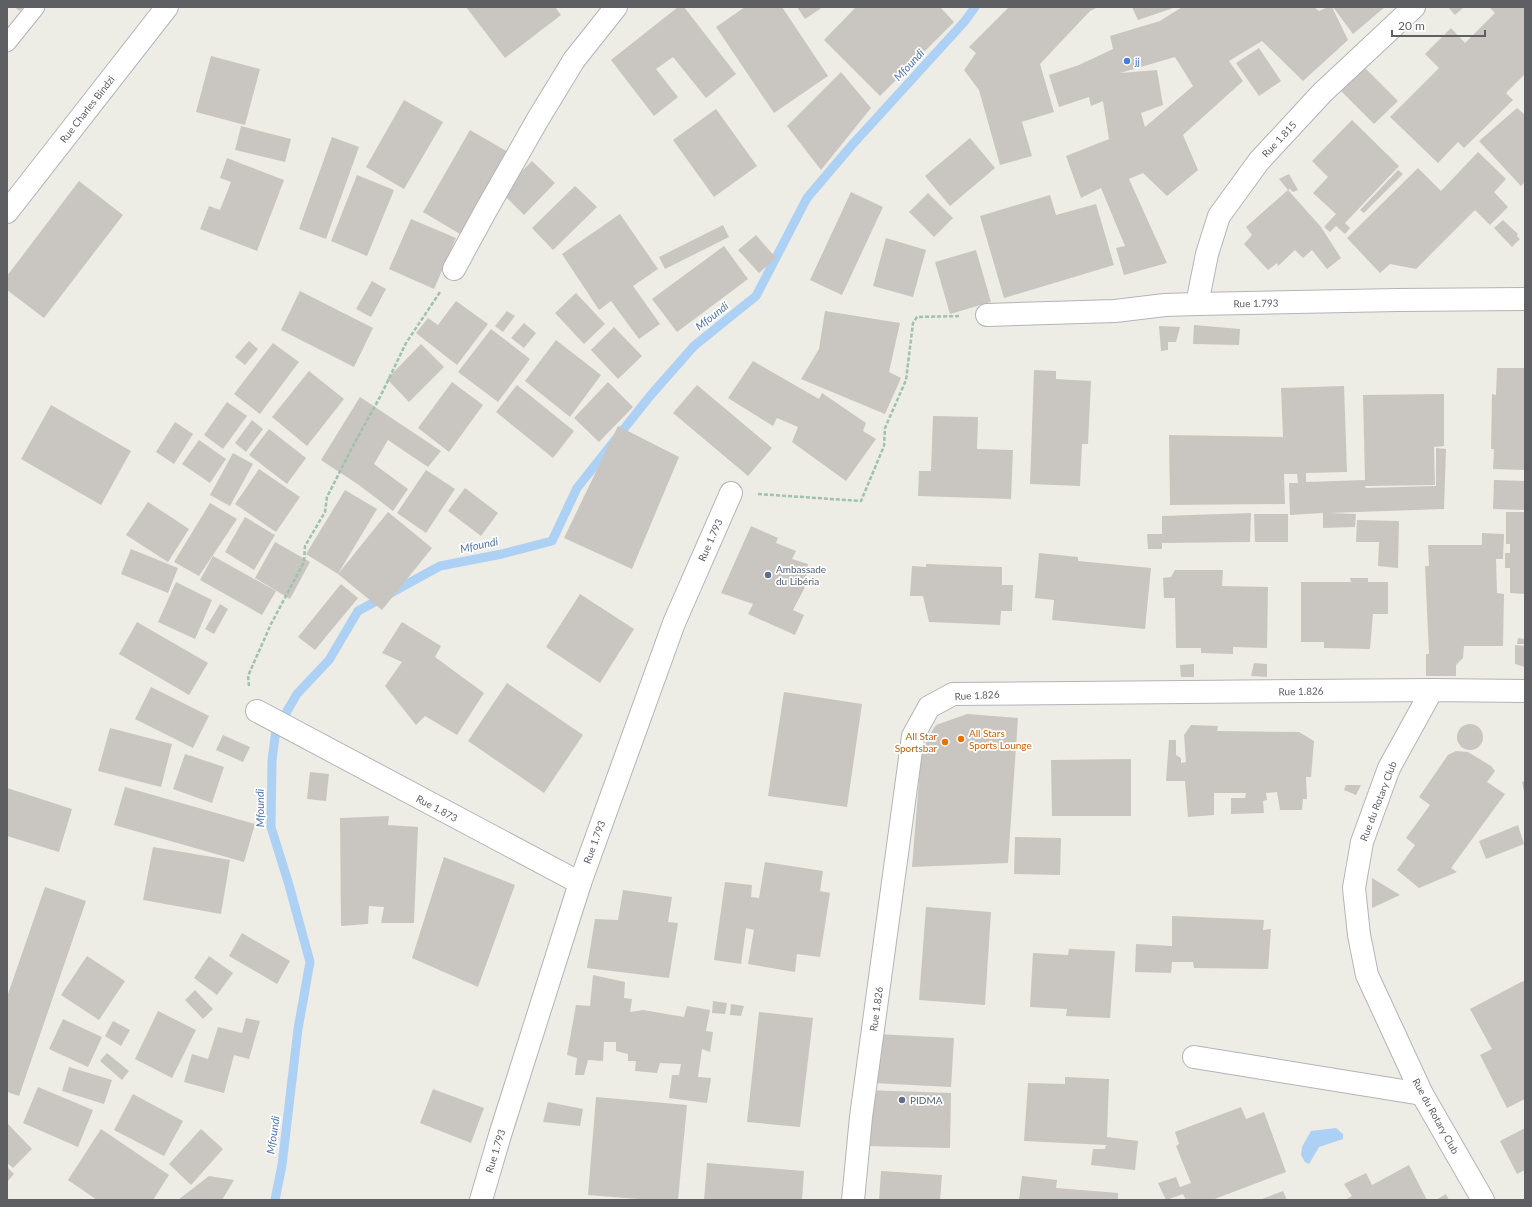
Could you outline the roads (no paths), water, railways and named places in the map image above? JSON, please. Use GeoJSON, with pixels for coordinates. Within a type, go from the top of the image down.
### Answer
{"type":"FeatureCollection","features":[{"type":"Feature","properties":{"kind":"street","name":"Rue Charles Bindzi"},"geometry":{"type":"LineString","coordinates":[[7,212],[167,7]]}},
{"type":"Feature","properties":{"kind":"street"},"geometry":{"type":"LineString","coordinates":[[454,269],[496,192],[574,60],[616,7]]}},
{"type":"Feature","properties":{"kind":"street","name":"Rue 1.815"},"geometry":{"type":"LineString","coordinates":[[1197,304],[1207,254],[1219,216],[1259,161],[1322,93],[1414,7]]}},
{"type":"Feature","properties":{"kind":"street","name":"Rue 1.793"},"geometry":{"type":"LineString","coordinates":[[987,315],[1115,311],[1165,305],[1398,300],[1521,295]]}},
{"type":"Feature","properties":{"kind":"street","name":"Rue 1.793"},"geometry":{"type":"LineString","coordinates":[[481,1200],[500,1135],[580,883],[674,623],[731,493]]}},
{"type":"Feature","properties":{"kind":"street"},"geometry":{"type":"LineString","coordinates":[[1432,690],[1525,691]]}},
{"type":"Feature","properties":{"kind":"street","name":"Rue du Rotary Club"},"geometry":{"type":"LineString","coordinates":[[1432,690],[1389,768],[1362,842],[1354,888],[1359,935],[1367,976],[1422,1094],[1483,1200]]}},
{"type":"Feature","properties":{"kind":"street","name":"Rue 1.826"},"geometry":{"type":"LineString","coordinates":[[853,1200],[861,1117],[913,736],[929,707],[953,694],[1432,690]]}},
{"type":"Feature","properties":{"kind":"street","name":"Rue 1.873"},"geometry":{"type":"LineString","coordinates":[[257,711],[580,883]]}},
{"type":"Feature","properties":{"kind":"street"},"geometry":{"type":"LineString","coordinates":[[1194,1057],[1422,1094]]}},
{"type":"Feature","properties":{"kind":"lane"},"geometry":{"type":"LineString","coordinates":[[7,43],[36,7]]}},
{"type":"Feature","properties":{"kind":"water"},"geometry":{"type":"Polygon","coordinates":[[[1336,1128],[1343,1134],[1343,1139],[1319,1147],[1309,1164],[1305,1162],[1301,1155],[1302,1147],[1311,1131],[1336,1128]]]}},
{"type":"Feature","properties":{"kind":"waterway","name":"Mfoundi"},"geometry":{"type":"LineString","coordinates":[[275,1200],[282,1165],[298,1029],[310,962],[271,827],[272,760],[276,730],[297,694],[329,660],[358,611],[440,566],[502,554],[552,541],[577,488],[650,396],[694,346],[756,296],[807,198],[852,145],[965,21],[975,7]]}},
{"type":"Feature","properties":{"kind":"place","name":"jj"},"geometry":{"type":"Point","coordinates":[1127,61]}},
{"type":"Feature","properties":{"kind":"place","name":"Ambassade du Libéria"},"geometry":{"type":"Point","coordinates":[768,575]}},
{"type":"Feature","properties":{"kind":"place","name":"All Stars Sports Lounge"},"geometry":{"type":"Point","coordinates":[961,739]}},
{"type":"Feature","properties":{"kind":"place","name":"All Star Sportsbar"},"geometry":{"type":"Point","coordinates":[945,742]}},
{"type":"Feature","properties":{"kind":"place","name":"PIDMA"},"geometry":{"type":"Point","coordinates":[902,1100]}}]}
